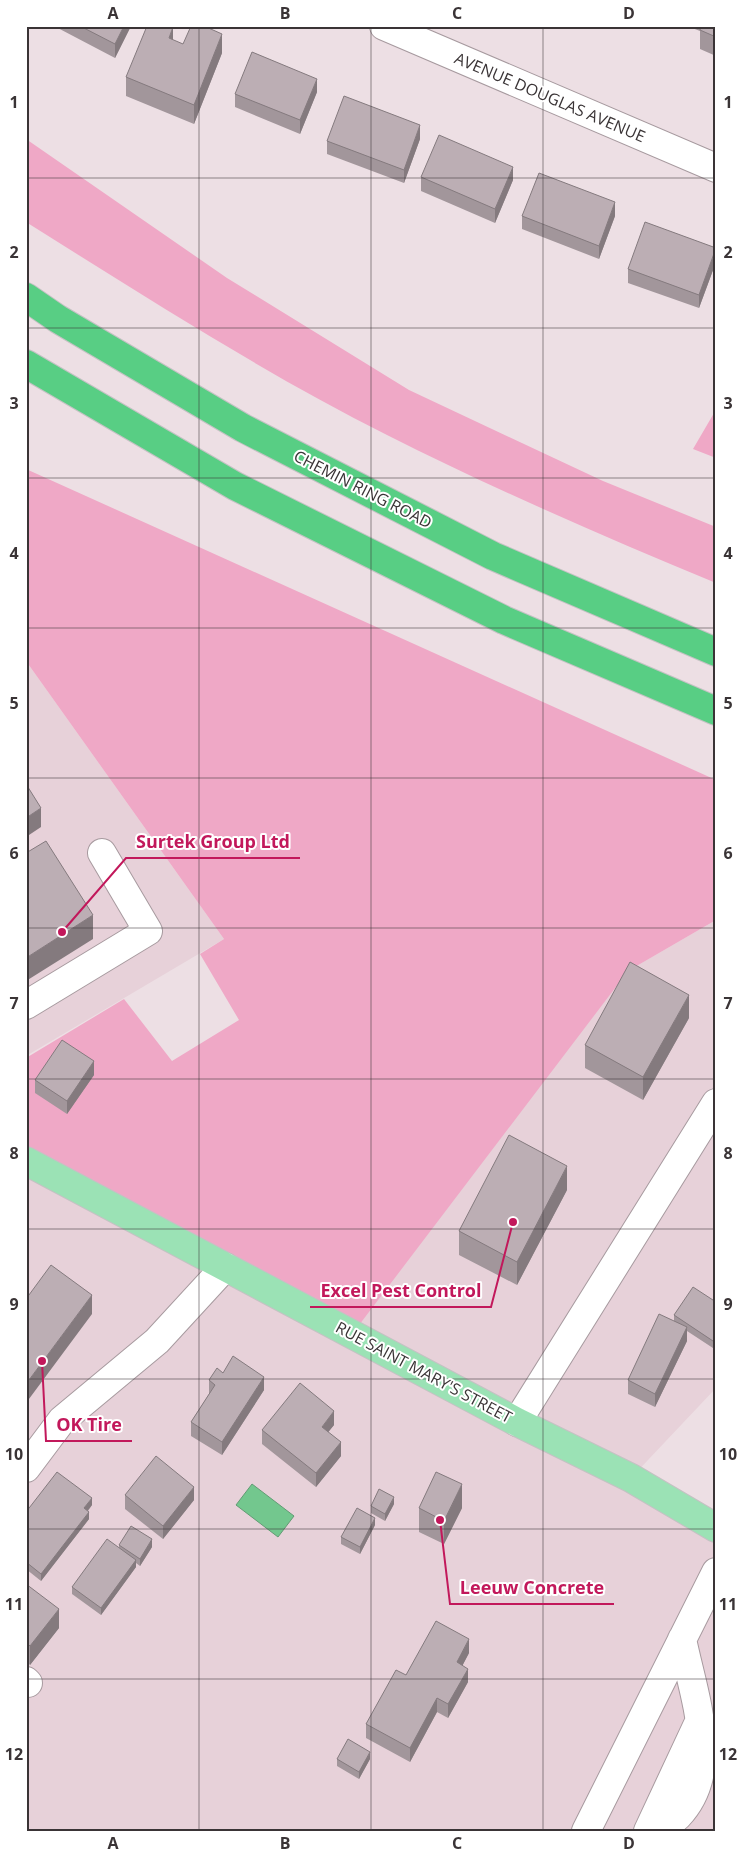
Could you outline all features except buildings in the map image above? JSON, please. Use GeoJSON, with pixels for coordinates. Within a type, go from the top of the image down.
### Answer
{"type":"FeatureCollection","features":[{"type":"Feature","properties":{"kind":"highway","name":"CHEMIN RING ROAD"},"geometry":{"type":"LineString","coordinates":[[26,297],[58,319],[251,432],[492,556],[716,652]]}},
{"type":"Feature","properties":{"kind":"highway"},"geometry":{"type":"LineString","coordinates":[[26,364],[243,490],[504,620],[716,712]]}},
{"type":"Feature","properties":{"kind":"main road","name":"RUE SAINT MARY'S STREET"},"geometry":{"type":"LineString","coordinates":[[26,1161],[517,1422],[631,1478],[716,1528]]}},
{"type":"Feature","properties":{"kind":"street","name":"AVENUE DOUGLAS AVENUE"},"geometry":{"type":"LineString","coordinates":[[384,26],[716,168]]}},
{"type":"Feature","properties":{"kind":"street"},"geometry":{"type":"LineString","coordinates":[[26,1006],[148,931],[102,853]]}},
{"type":"Feature","properties":{"kind":"street"},"geometry":{"type":"LineString","coordinates":[[517,1422],[716,1103]]}},
{"type":"Feature","properties":{"kind":"street"},"geometry":{"type":"LineString","coordinates":[[26,1468],[62,1420],[157,1341],[224,1267]]}},
{"type":"Feature","properties":{"kind":"street"},"geometry":{"type":"LineString","coordinates":[[586,1831],[716,1572]]}},
{"type":"Feature","properties":{"kind":"street"},"geometry":{"type":"LineString","coordinates":[[655,1831],[677,1816],[696,1789],[703,1762],[699,1723],[682,1639]]}},
{"type":"Feature","properties":{"kind":"street"},"geometry":{"type":"LineString","coordinates":[[648,1831],[699,1723]]}},
{"type":"Feature","properties":{"kind":"shaded area"},"geometry":{"type":"Polygon","coordinates":[[[26,139],[227,278],[409,390],[603,481],[716,527],[716,583],[509,493],[427,455],[340,411],[204,333],[26,222],[26,139]]]}},
{"type":"Feature","properties":{"kind":"shaded area"},"geometry":{"type":"Polygon","coordinates":[[[714,413],[716,413],[716,458],[693,449],[714,413]]]}},
{"type":"Feature","properties":{"kind":"shaded area"},"geometry":{"type":"Polygon","coordinates":[[[26,469],[716,780],[716,920],[628,971],[353,1333],[26,1161],[26,1058],[124,999],[172,1061],[239,1020],[200,954],[224,939],[26,661],[26,469]]]}},
{"type":"Feature","properties":{"kind":"shaded area"},"geometry":{"type":"Polygon","coordinates":[[[26,661],[224,939],[26,1056],[26,661]]]}},
{"type":"Feature","properties":{"kind":"shaded area"},"geometry":{"type":"Polygon","coordinates":[[[716,920],[716,1388],[631,1478],[716,1525],[716,1831],[26,1831],[26,1161],[628,971],[716,920]]]}},
{"type":"Feature","properties":{"kind":"shaded area"},"geometry":{"type":"Polygon","coordinates":[[[252,1484],[294,1516],[278,1537],[236,1505],[252,1484]]]}},
{"type":"Feature","properties":{"kind":"place","name":"Surtek Group Ltd"},"geometry":{"type":"Point","coordinates":[62,932]}},
{"type":"Feature","properties":{"kind":"place","name":"Excel Pest Control"},"geometry":{"type":"Point","coordinates":[513,1222]}},
{"type":"Feature","properties":{"kind":"place","name":"OK Tire"},"geometry":{"type":"Point","coordinates":[42,1361]}},
{"type":"Feature","properties":{"kind":"place","name":"Leeuw Concrete"},"geometry":{"type":"Point","coordinates":[440,1520]}}]}
